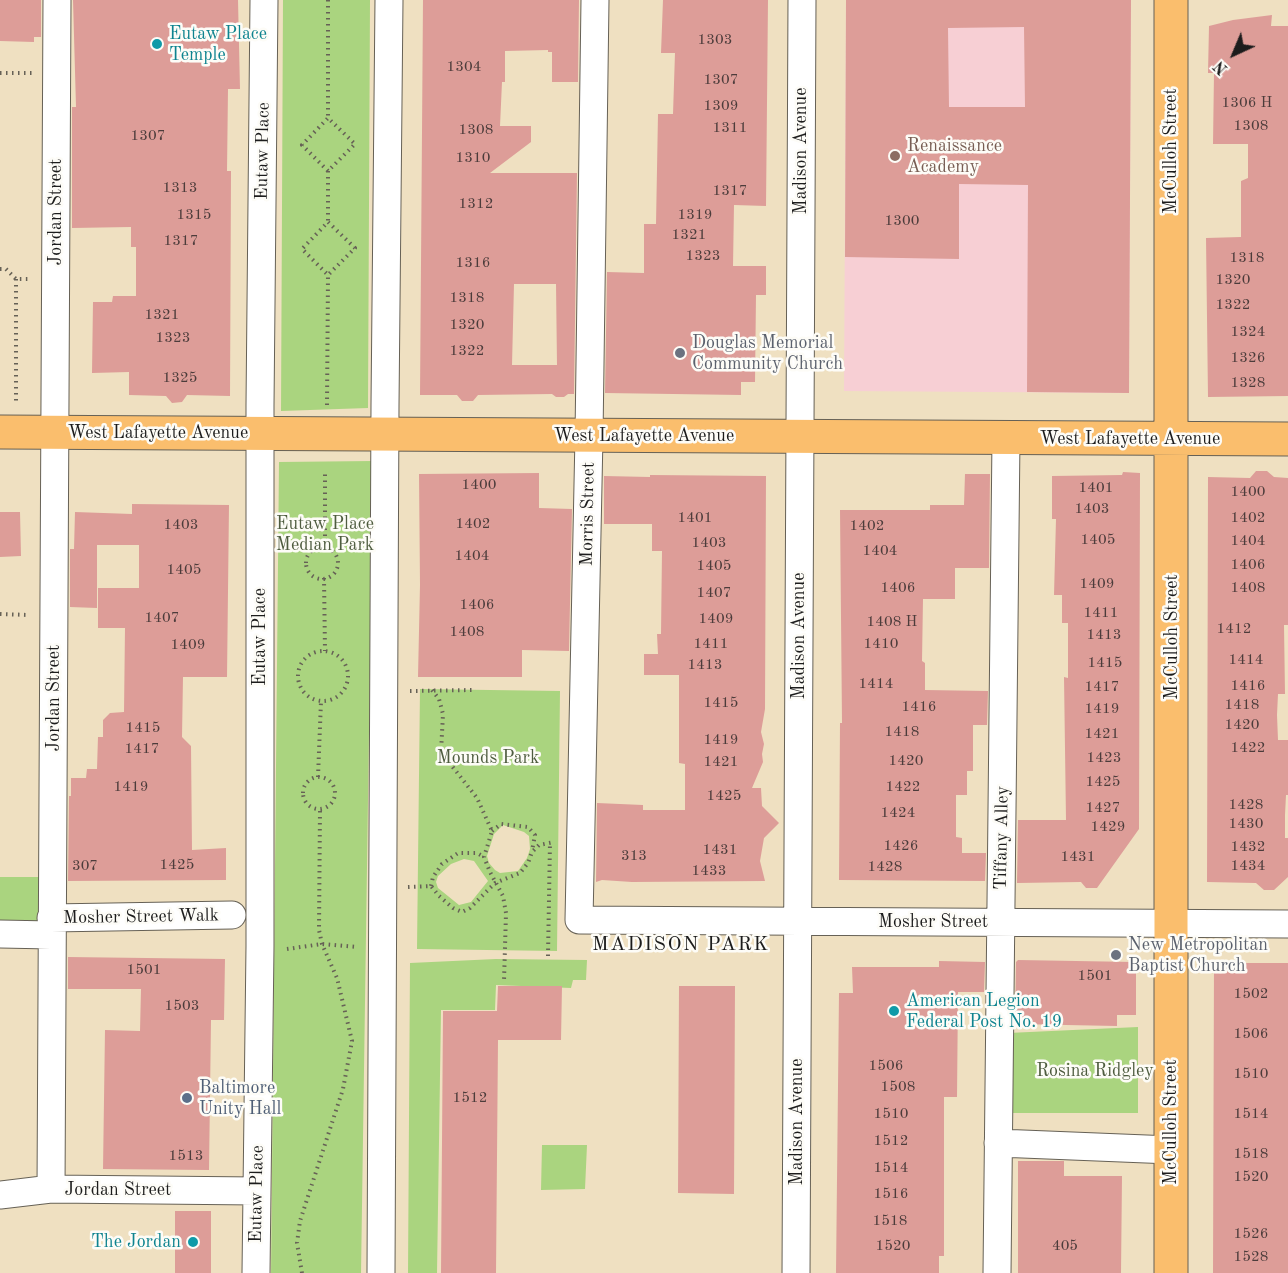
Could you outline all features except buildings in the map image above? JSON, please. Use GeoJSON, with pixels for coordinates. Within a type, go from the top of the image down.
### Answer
{"type":"FeatureCollection","features":[{"type":"Feature","properties":{"kind":"main road","name":"McCulloh Street"},"geometry":{"type":"LineString","coordinates":[[1171,0],[1171,1273]]}},
{"type":"Feature","properties":{"kind":"main road","name":"West Lafayette Avenue"},"geometry":{"type":"LineString","coordinates":[[0,432],[1288,439]]}},
{"type":"Feature","properties":{"kind":"street","name":"Jordan Street"},"geometry":{"type":"LineString","coordinates":[[57,0],[51,1189],[257,1191]]}},
{"type":"Feature","properties":{"kind":"street","name":"Eutaw Place"},"geometry":{"type":"LineString","coordinates":[[256,1273],[260,946],[260,434],[264,0]]}},
{"type":"Feature","properties":{"kind":"street"},"geometry":{"type":"LineString","coordinates":[[381,1273],[389,0]]}},
{"type":"Feature","properties":{"kind":"street","name":"Morris Street"},"geometry":{"type":"LineString","coordinates":[[579,920],[595,0]]}},
{"type":"Feature","properties":{"kind":"street","name":"Madison Avenue"},"geometry":{"type":"LineString","coordinates":[[796,1273],[802,0]]}},
{"type":"Feature","properties":{"kind":"street","name":"Tiffany Alley"},"geometry":{"type":"LineString","coordinates":[[997,1273],[1006,438]]}},
{"type":"Feature","properties":{"kind":"street","name":"Mosher Street Walk"},"geometry":{"type":"LineString","coordinates":[[51,926],[232,915]]}},
{"type":"Feature","properties":{"kind":"street","name":"Mosher Street"},"geometry":{"type":"LineString","coordinates":[[579,920],[1288,924]]}},
{"type":"Feature","properties":{"kind":"street"},"geometry":{"type":"LineString","coordinates":[[0,934],[51,926]]}},
{"type":"Feature","properties":{"kind":"street"},"geometry":{"type":"LineString","coordinates":[[998,1143],[1171,1150]]}},
{"type":"Feature","properties":{"kind":"street"},"geometry":{"type":"LineString","coordinates":[[0,1194],[51,1189]]}},
{"type":"Feature","properties":{"kind":"path"},"geometry":{"type":"LineString","coordinates":[[328,0],[328,118],[302,145],[328,171]]}},
{"type":"Feature","properties":{"kind":"path"},"geometry":{"type":"LineString","coordinates":[[328,118],[355,144],[328,171],[328,222],[302,249],[328,275]]}},
{"type":"Feature","properties":{"kind":"path"},"geometry":{"type":"LineString","coordinates":[[327,405],[328,275],[355,248],[328,222]]}},
{"type":"Feature","properties":{"kind":"path"},"geometry":{"type":"LineString","coordinates":[[16,279],[16,404]]}},
{"type":"Feature","properties":{"kind":"path"},"geometry":{"type":"LineString","coordinates":[[325,548],[326,471]]}},
{"type":"Feature","properties":{"kind":"path"},"geometry":{"type":"LineString","coordinates":[[325,548],[337,555],[338,564],[335,573],[328,578],[318,579],[310,574],[306,566],[307,557],[313,550],[325,548]]}},
{"type":"Feature","properties":{"kind":"path"},"geometry":{"type":"LineString","coordinates":[[324,578],[325,651]]}},
{"type":"Feature","properties":{"kind":"path"},"geometry":{"type":"LineString","coordinates":[[0,614],[33,615]]}},
{"type":"Feature","properties":{"kind":"path"},"geometry":{"type":"LineString","coordinates":[[325,651],[336,654],[344,662],[348,673],[347,684],[341,693],[332,699],[321,701],[310,698],[302,690],[298,679],[299,668],[305,658],[314,652],[325,651]]}},
{"type":"Feature","properties":{"kind":"path"},"geometry":{"type":"LineString","coordinates":[[432,690],[439,699],[443,714],[441,753],[477,798],[492,831]]}},
{"type":"Feature","properties":{"kind":"path"},"geometry":{"type":"LineString","coordinates":[[408,691],[472,690]]}},
{"type":"Feature","properties":{"kind":"path"},"geometry":{"type":"LineString","coordinates":[[318,777],[321,701]]}},
{"type":"Feature","properties":{"kind":"path"},"geometry":{"type":"LineString","coordinates":[[318,777],[327,778],[333,785],[335,794],[332,802],[325,808],[315,808],[308,804],[303,796],[304,787],[309,780],[318,777]]}},
{"type":"Feature","properties":{"kind":"path"},"geometry":{"type":"LineString","coordinates":[[302,1273],[297,1243],[300,1221],[343,1089],[352,1041],[337,978],[322,944],[319,930],[320,808]]}},
{"type":"Feature","properties":{"kind":"path"},"geometry":{"type":"LineString","coordinates":[[408,887],[431,886],[446,902],[462,912],[470,908],[495,883],[520,873],[528,863],[535,835],[528,827],[505,823],[495,826],[484,857]]}},
{"type":"Feature","properties":{"kind":"path"},"geometry":{"type":"LineString","coordinates":[[532,852],[539,845],[550,842],[548,956]]}},
{"type":"Feature","properties":{"kind":"path"},"geometry":{"type":"LineString","coordinates":[[431,886],[433,877],[442,864],[458,853],[477,853],[484,857],[503,896],[507,913],[504,981]]}},
{"type":"Feature","properties":{"kind":"path"},"geometry":{"type":"LineString","coordinates":[[260,946],[281,950],[322,944],[360,947]]}},
{"type":"Feature","properties":{"kind":"shaded area"},"geometry":{"type":"Polygon","coordinates":[[[846,0],[1131,0],[1129,393],[844,391],[846,0]]]}},
{"type":"Feature","properties":{"kind":"green space"},"geometry":{"type":"Polygon","coordinates":[[[283,0],[370,0],[368,408],[281,411],[283,0]]]}},
{"type":"Feature","properties":{"kind":"green space","name":"Eutaw Place Median Park"},"geometry":{"type":"Polygon","coordinates":[[[373,461],[361,1273],[271,1273],[279,462],[373,461]]]}},
{"type":"Feature","properties":{"kind":"green space","name":"Mounds Park"},"geometry":{"type":"Polygon","coordinates":[[[420,689],[560,691],[557,951],[417,949],[420,689]],[[503,825],[494,834],[487,856],[489,863],[500,873],[518,871],[530,849],[529,836],[503,825]],[[464,859],[451,864],[438,876],[436,882],[438,888],[459,905],[471,902],[488,881],[474,861],[464,859]]]}},
{"type":"Feature","properties":{"kind":"green space"},"geometry":{"type":"Polygon","coordinates":[[[0,877],[40,877],[40,926],[0,926],[0,877]]]}},
{"type":"Feature","properties":{"kind":"green space"},"geometry":{"type":"Polygon","coordinates":[[[496,959],[587,960],[586,980],[573,980],[571,988],[496,985],[495,1010],[441,1010],[437,1273],[408,1273],[410,963],[496,959]]]}},
{"type":"Feature","properties":{"kind":"green space","name":"Rosina Ridgley"},"geometry":{"type":"Polygon","coordinates":[[[1138,1027],[1138,1113],[1005,1113],[1008,1033],[1138,1027]]]}},
{"type":"Feature","properties":{"kind":"green space"},"geometry":{"type":"Polygon","coordinates":[[[542,1145],[587,1145],[585,1189],[541,1190],[542,1145]]]}},
{"type":"Feature","properties":{"kind":"place","name":"Eutaw Place Temple"},"geometry":{"type":"Point","coordinates":[157,44]}},
{"type":"Feature","properties":{"kind":"place","name":"Renaissance Academy"},"geometry":{"type":"Point","coordinates":[895,156]}},
{"type":"Feature","properties":{"kind":"place","name":"Douglas Memorial Community Church"},"geometry":{"type":"Point","coordinates":[680,353]}},
{"type":"Feature","properties":{"kind":"place","name":"New Metropolitan Baptist Church"},"geometry":{"type":"Point","coordinates":[1116,955]}},
{"type":"Feature","properties":{"kind":"place","name":"American Legion Federal Post No. 19"},"geometry":{"type":"Point","coordinates":[894,1011]}},
{"type":"Feature","properties":{"kind":"place","name":"Baltimore Unity Hall"},"geometry":{"type":"Point","coordinates":[187,1098]}},
{"type":"Feature","properties":{"kind":"place","name":"The Jordan"},"geometry":{"type":"Point","coordinates":[193,1242]}},
{"type":"Feature","properties":{"kind":"district","name":"MADISON PARK"},"geometry":{"type":"Point","coordinates":[681,945]}}]}
